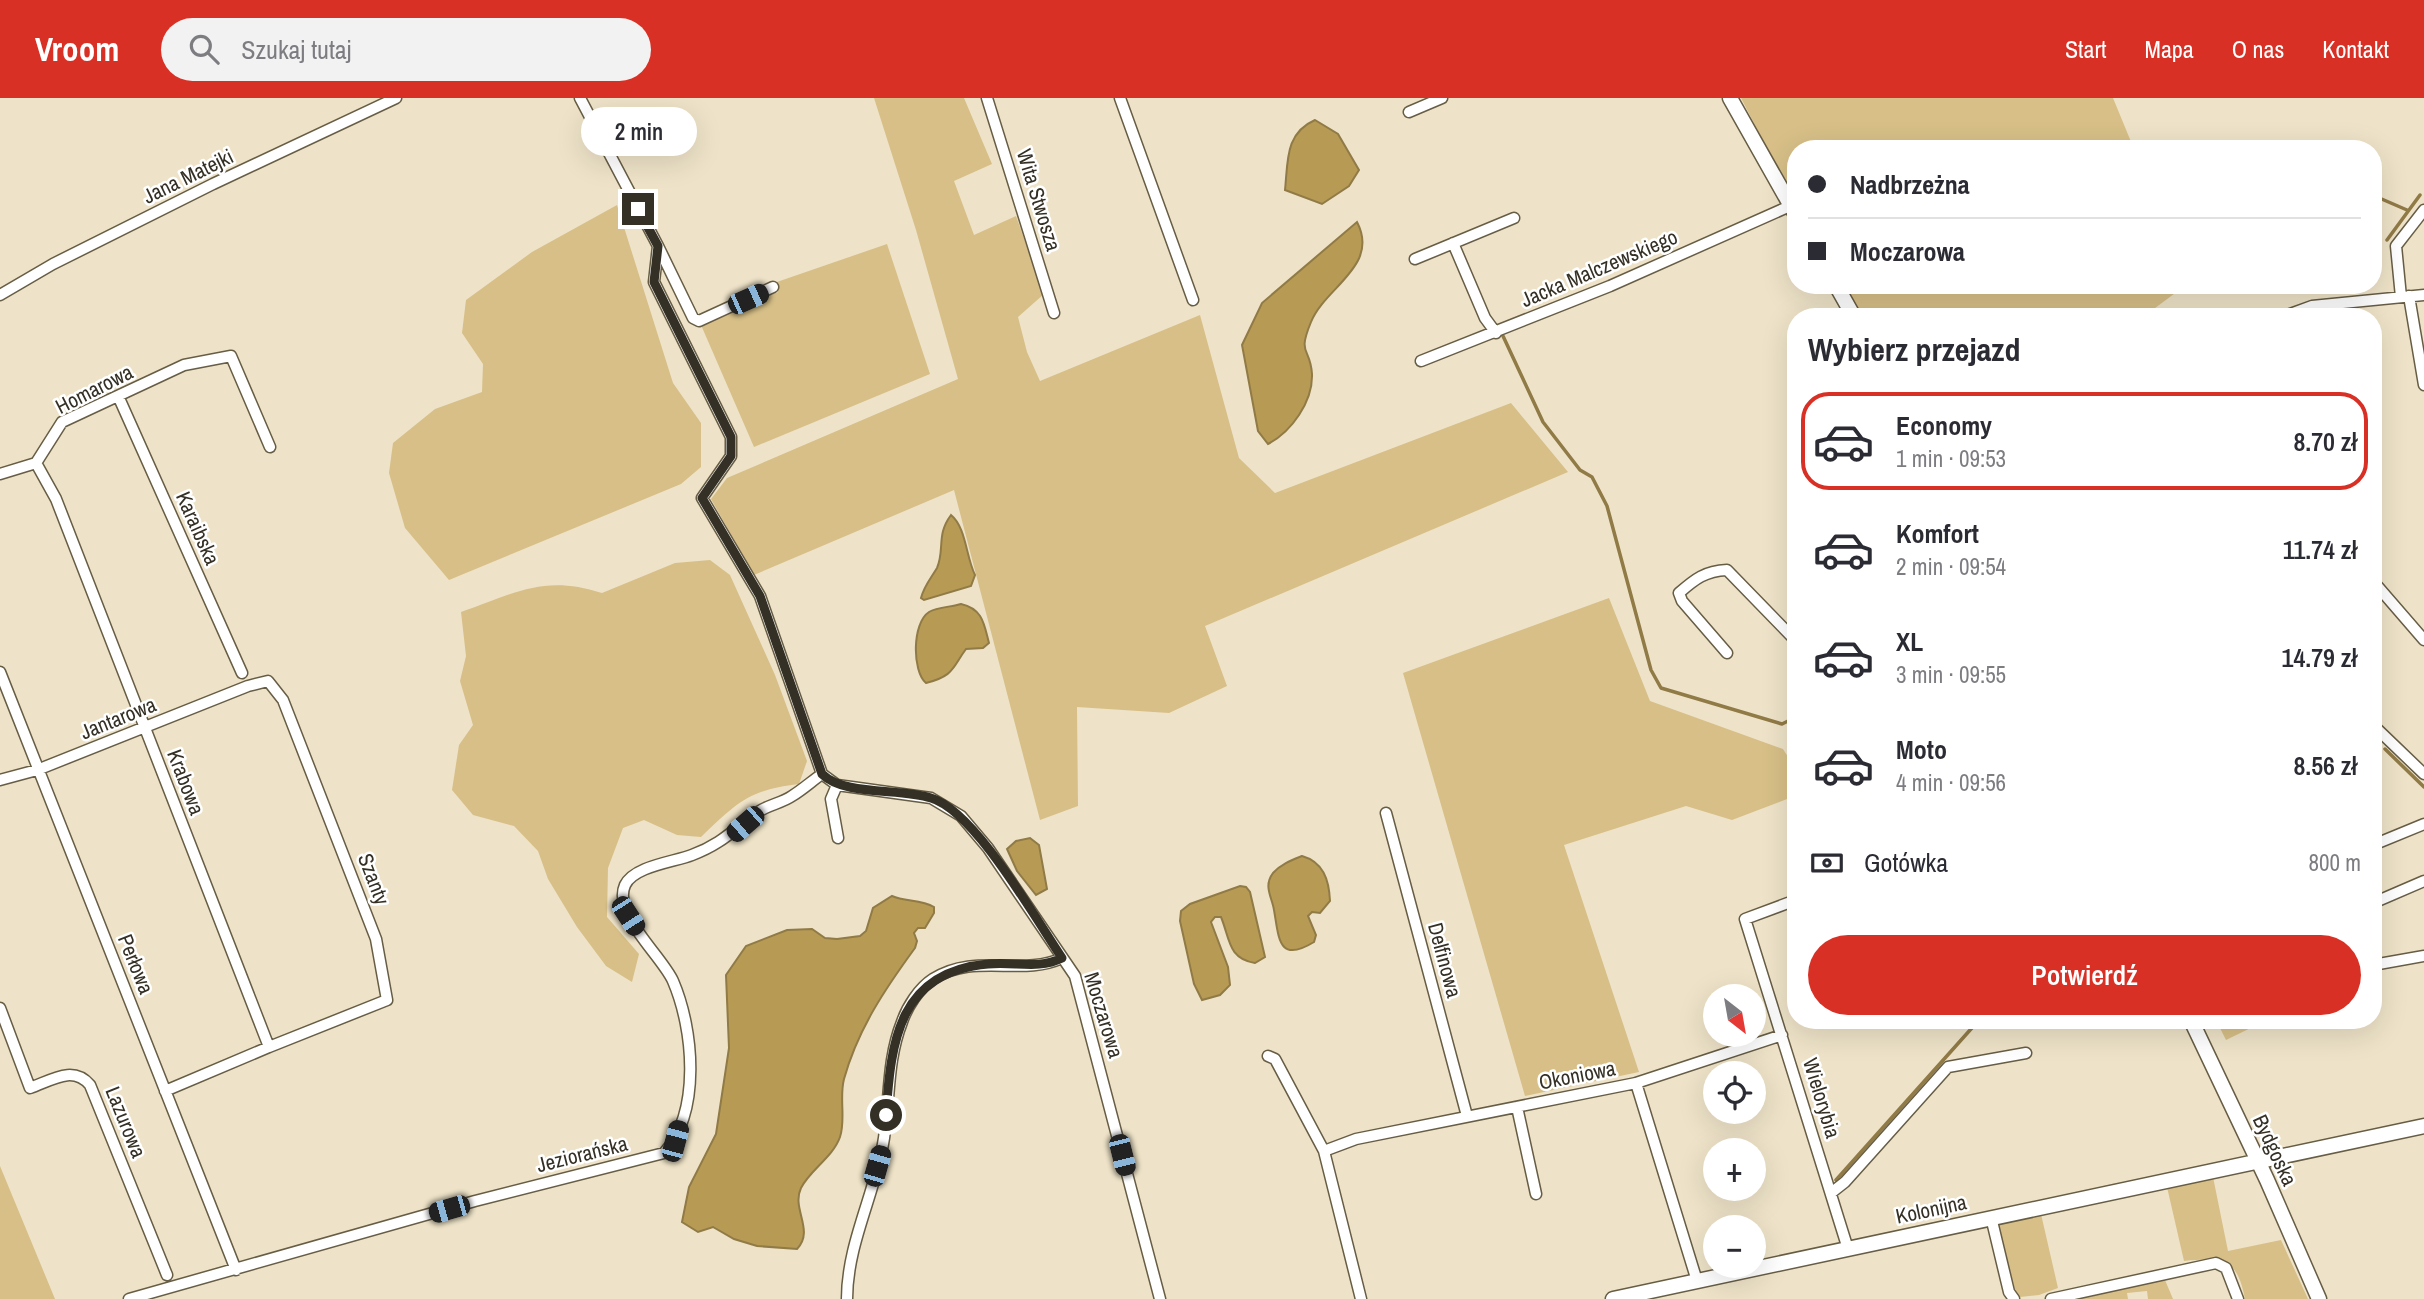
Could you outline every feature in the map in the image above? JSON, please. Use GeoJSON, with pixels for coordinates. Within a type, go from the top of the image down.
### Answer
{"type":"FeatureCollection","features":[{"type":"Feature","properties":{"kind":"street","name":"Jana Matejki"},"geometry":{"type":"LineString","coordinates":[[0,295],[52,264],[396,98]]}},
{"type":"Feature","properties":{"kind":"street"},"geometry":{"type":"LineString","coordinates":[[580,98],[693,318],[699,321],[773,287]]}},
{"type":"Feature","properties":{"kind":"street","name":"Wita Stwosza"},"geometry":{"type":"LineString","coordinates":[[987,98],[1054,313]]}},
{"type":"Feature","properties":{"kind":"street"},"geometry":{"type":"LineString","coordinates":[[1120,98],[1193,300]]}},
{"type":"Feature","properties":{"kind":"street"},"geometry":{"type":"LineString","coordinates":[[1409,112],[1442,98]]}},
{"type":"Feature","properties":{"kind":"street"},"geometry":{"type":"LineString","coordinates":[[1730,98],[1787,200]]}},
{"type":"Feature","properties":{"kind":"street"},"geometry":{"type":"LineString","coordinates":[[2424,210],[2396,246],[2424,385]]}},
{"type":"Feature","properties":{"kind":"street","name":"Jacka Malczewskiego"},"geometry":{"type":"LineString","coordinates":[[1421,361],[1787,213]]}},
{"type":"Feature","properties":{"kind":"street"},"geometry":{"type":"LineString","coordinates":[[1415,259],[1514,218]]}},
{"type":"Feature","properties":{"kind":"street"},"geometry":{"type":"LineString","coordinates":[[1453,243],[1485,318],[1496,333]]}},
{"type":"Feature","properties":{"kind":"street"},"geometry":{"type":"LineString","coordinates":[[658,246],[654,282],[731,437],[731,456],[702,498],[760,596],[822,774]]}},
{"type":"Feature","properties":{"kind":"street"},"geometry":{"type":"LineString","coordinates":[[2307,308],[2424,295]]}},
{"type":"Feature","properties":{"kind":"street","name":"Homarowa"},"geometry":{"type":"LineString","coordinates":[[36,463],[62,422],[119,398],[184,365],[231,356],[270,447]]}},
{"type":"Feature","properties":{"kind":"street","name":"Karaibska"},"geometry":{"type":"LineString","coordinates":[[119,398],[242,673]]}},
{"type":"Feature","properties":{"kind":"street"},"geometry":{"type":"LineString","coordinates":[[0,474],[36,463]]}},
{"type":"Feature","properties":{"kind":"street","name":"Krabowa"},"geometry":{"type":"LineString","coordinates":[[36,463],[56,499],[269,1047]]}},
{"type":"Feature","properties":{"kind":"street"},"geometry":{"type":"LineString","coordinates":[[1727,653],[1682,601],[1679,593],[1698,576],[1711,571],[1727,570],[1787,632]]}},
{"type":"Feature","properties":{"kind":"street"},"geometry":{"type":"LineString","coordinates":[[2382,591],[2424,640]]}},
{"type":"Feature","properties":{"kind":"street","name":"Perłowa"},"geometry":{"type":"LineString","coordinates":[[0,672],[236,1270]]}},
{"type":"Feature","properties":{"kind":"street","name":"Szanty"},"geometry":{"type":"LineString","coordinates":[[248,686],[268,681],[283,700],[376,939],[387,1000],[269,1047]]}},
{"type":"Feature","properties":{"kind":"street","name":"Jantarowa"},"geometry":{"type":"LineString","coordinates":[[0,780],[37,771],[248,686]]}},
{"type":"Feature","properties":{"kind":"street"},"geometry":{"type":"LineString","coordinates":[[2382,734],[2424,774]]}},
{"type":"Feature","properties":{"kind":"street","name":"Moczarowa"},"geometry":{"type":"LineString","coordinates":[[822,774],[837,785],[931,798],[961,816],[988,848],[1075,976],[1160,1299]]}},
{"type":"Feature","properties":{"kind":"street","name":"Jeziorańska"},"geometry":{"type":"LineString","coordinates":[[130,1299],[475,1202],[664,1153],[675,1141],[692,1077],[688,1040],[674,983],[628,916],[622,897],[626,883],[640,872],[695,854],[731,836],[759,811],[792,797],[822,774]]}},
{"type":"Feature","properties":{"kind":"street"},"geometry":{"type":"LineString","coordinates":[[837,785],[831,799],[838,838]]}},
{"type":"Feature","properties":{"kind":"street","name":"Delfinowa"},"geometry":{"type":"LineString","coordinates":[[1386,813],[1467,1116]]}},
{"type":"Feature","properties":{"kind":"street"},"geometry":{"type":"LineString","coordinates":[[2382,841],[2424,824]]}},
{"type":"Feature","properties":{"kind":"street"},"geometry":{"type":"LineString","coordinates":[[2382,899],[2424,881]]}},
{"type":"Feature","properties":{"kind":"street","name":"Wielorybia"},"geometry":{"type":"LineString","coordinates":[[1787,903],[1745,919],[1848,1249]]}},
{"type":"Feature","properties":{"kind":"street"},"geometry":{"type":"LineString","coordinates":[[2382,963],[2424,956]]}},
{"type":"Feature","properties":{"kind":"street"},"geometry":{"type":"LineString","coordinates":[[847,1299],[855,1244],[884,1139],[889,1066],[910,1005],[932,980],[960,967],[990,963],[1047,965],[1062,958]]}},
{"type":"Feature","properties":{"kind":"street","name":"Lazurowa"},"geometry":{"type":"LineString","coordinates":[[0,1008],[30,1087],[70,1073],[83,1076],[90,1085],[167,1275]]}},
{"type":"Feature","properties":{"kind":"street","name":"Bydgoska"},"geometry":{"type":"LineString","coordinates":[[2195,1029],[2319,1299]]}},
{"type":"Feature","properties":{"kind":"street"},"geometry":{"type":"LineString","coordinates":[[1636,1083],[1782,1035]]}},
{"type":"Feature","properties":{"kind":"street"},"geometry":{"type":"LineString","coordinates":[[165,1091],[269,1047]]}},
{"type":"Feature","properties":{"kind":"street"},"geometry":{"type":"LineString","coordinates":[[1831,1193],[1845,1182],[1948,1067],[2026,1053]]}},
{"type":"Feature","properties":{"kind":"street"},"geometry":{"type":"LineString","coordinates":[[1268,1056],[1275,1059],[1324,1151],[1361,1299]]}},
{"type":"Feature","properties":{"kind":"street","name":"Okoniowa"},"geometry":{"type":"LineString","coordinates":[[1324,1151],[1356,1139],[1636,1083],[1697,1281]]}},
{"type":"Feature","properties":{"kind":"street"},"geometry":{"type":"LineString","coordinates":[[1517,1107],[1536,1194]]}},
{"type":"Feature","properties":{"kind":"street","name":"Kolonijna"},"geometry":{"type":"LineString","coordinates":[[1613,1299],[2424,1126]]}},
{"type":"Feature","properties":{"kind":"street"},"geometry":{"type":"LineString","coordinates":[[1991,1217],[2009,1292],[2014,1299]]}},
{"type":"Feature","properties":{"kind":"street"},"geometry":{"type":"LineString","coordinates":[[2054,1299],[2216,1263],[2226,1268],[2238,1299]]}},
{"type":"Feature","properties":{"kind":"shaded area"},"geometry":{"type":"Polygon","coordinates":[[[874,98],[964,98],[992,164],[954,181],[974,235],[1016,216],[1044,294],[1018,317],[1027,352],[1040,381],[1200,315],[1239,458],[1275,493],[1511,403],[1568,472],[1205,626],[1227,686],[1169,713],[1077,707],[1078,806],[1040,820],[954,490],[754,575],[711,499],[727,478],[958,379],[916,230],[874,98]]]}},
{"type":"Feature","properties":{"kind":"shaded area"},"geometry":{"type":"Polygon","coordinates":[[[1741,98],[2113,98],[2130,140],[1787,140],[1787,187],[1741,98]]]}},
{"type":"Feature","properties":{"kind":"shaded area"},"geometry":{"type":"Polygon","coordinates":[[[1315,120],[1338,134],[1359,170],[1349,186],[1322,204],[1285,190],[1293,140],[1298,132],[1315,120]]]}},
{"type":"Feature","properties":{"kind":"shaded area"},"geometry":{"type":"Polygon","coordinates":[[[617,205],[673,383],[701,423],[701,467],[681,484],[449,580],[405,528],[389,473],[393,443],[435,409],[482,392],[483,364],[462,333],[466,300],[532,252],[617,205]]]}},
{"type":"Feature","properties":{"kind":"shaded area"},"geometry":{"type":"Polygon","coordinates":[[[1357,222],[1362,237],[1356,264],[1318,309],[1307,333],[1305,346],[1312,374],[1305,405],[1285,432],[1268,444],[1258,431],[1242,345],[1262,303],[1357,222]]]}},
{"type":"Feature","properties":{"kind":"shaded area"},"geometry":{"type":"Polygon","coordinates":[[[887,244],[930,374],[754,447],[701,325],[778,292],[774,283],[887,244]]]}},
{"type":"Feature","properties":{"kind":"shaded area"},"geometry":{"type":"Polygon","coordinates":[[[1844,294],[2174,294],[2155,308],[1850,308],[1844,294]]]}},
{"type":"Feature","properties":{"kind":"shaded area"},"geometry":{"type":"Polygon","coordinates":[[[951,515],[960,527],[975,575],[971,586],[924,600],[921,598],[922,594],[937,568],[942,536],[951,515]]]}},
{"type":"Feature","properties":{"kind":"shaded area"},"geometry":{"type":"Polygon","coordinates":[[[710,560],[730,575],[775,675],[807,761],[799,784],[755,794],[734,807],[701,837],[677,835],[644,820],[623,828],[608,868],[607,917],[639,954],[632,982],[606,966],[577,927],[548,879],[538,851],[514,826],[473,815],[452,790],[459,745],[473,725],[460,681],[466,656],[461,612],[530,588],[563,585],[602,593],[675,563],[710,560]]]}},
{"type":"Feature","properties":{"kind":"shaded area"},"geometry":{"type":"Polygon","coordinates":[[[1609,598],[1650,701],[1783,749],[1787,755],[1787,799],[1732,820],[1686,806],[1564,845],[1639,1072],[1525,1096],[1403,673],[1609,598]]]}},
{"type":"Feature","properties":{"kind":"shaded area"},"geometry":{"type":"Polygon","coordinates":[[[961,604],[978,614],[989,643],[983,648],[966,649],[947,674],[926,683],[921,677],[916,658],[919,626],[929,612],[961,604]]]}},
{"type":"Feature","properties":{"kind":"shaded area"},"geometry":{"type":"Polygon","coordinates":[[[1030,838],[1039,845],[1047,889],[1036,895],[1017,871],[1007,849],[1016,841],[1030,838]]]}},
{"type":"Feature","properties":{"kind":"shaded area"},"geometry":{"type":"Polygon","coordinates":[[[1302,856],[1315,862],[1324,872],[1330,901],[1320,913],[1312,912],[1308,916],[1316,935],[1314,942],[1293,950],[1282,945],[1279,938],[1269,882],[1280,867],[1302,856]]]}},
{"type":"Feature","properties":{"kind":"shaded area"},"geometry":{"type":"Polygon","coordinates":[[[1240,886],[1246,887],[1250,892],[1265,957],[1255,963],[1240,957],[1231,947],[1221,917],[1215,917],[1211,922],[1228,967],[1230,985],[1220,995],[1202,1000],[1194,984],[1180,921],[1181,911],[1190,904],[1240,886]]]}},
{"type":"Feature","properties":{"kind":"shaded area"},"geometry":{"type":"Polygon","coordinates":[[[892,896],[929,904],[934,907],[934,913],[925,928],[918,928],[914,933],[917,941],[915,948],[883,994],[857,1043],[844,1079],[840,1137],[832,1151],[801,1188],[799,1204],[804,1227],[802,1242],[797,1249],[757,1246],[734,1239],[713,1227],[698,1232],[682,1222],[689,1187],[716,1134],[729,1048],[726,975],[746,946],[787,930],[812,929],[825,938],[837,939],[860,936],[866,931],[873,908],[892,896]]]}},
{"type":"Feature","properties":{"kind":"shaded area"},"geometry":{"type":"Polygon","coordinates":[[[2220,1029],[2249,1029],[2226,1040],[2220,1029]]]}},
{"type":"Feature","properties":{"kind":"shaded area"},"geometry":{"type":"Polygon","coordinates":[[[0,1166],[55,1299],[0,1299],[0,1166]]]}},
{"type":"Feature","properties":{"kind":"shaded area"},"geometry":{"type":"Polygon","coordinates":[[[2213,1177],[2228,1251],[2281,1240],[2308,1299],[2245,1299],[2242,1285],[2232,1267],[2217,1260],[2184,1261],[2167,1187],[2213,1177]]]}},
{"type":"Feature","properties":{"kind":"shaded area"},"geometry":{"type":"Polygon","coordinates":[[[2041,1214],[2058,1288],[2039,1295],[2020,1297],[2015,1290],[1998,1225],[2041,1214]]]}},
{"type":"Feature","properties":{"kind":"shaded area"},"geometry":{"type":"Polygon","coordinates":[[[2165,1280],[2173,1299],[2148,1299],[2147,1291],[2127,1293],[2128,1299],[2075,1299],[2165,1280]]]}},
{"type":"Feature","properties":{"kind":"waterway"},"geometry":{"type":"LineString","coordinates":[[2387,240],[2420,195]]}},
{"type":"Feature","properties":{"kind":"waterway"},"geometry":{"type":"LineString","coordinates":[[2382,199],[2407,210]]}},
{"type":"Feature","properties":{"kind":"waterway"},"geometry":{"type":"LineString","coordinates":[[1503,336],[1543,422],[1580,470],[1592,477],[1607,506],[1651,670],[1661,688],[1782,724],[1787,722]]}},
{"type":"Feature","properties":{"kind":"waterway"},"geometry":{"type":"LineString","coordinates":[[2385,749],[2424,787]]}},
{"type":"Feature","properties":{"kind":"waterway"},"geometry":{"type":"LineString","coordinates":[[1836,1180],[1971,1029]]}},
{"type":"Feature","properties":{"kind":"route"},"geometry":{"type":"LineString","coordinates":[[638,209],[658,246],[654,282],[731,437],[731,456],[702,498],[760,596],[822,774],[837,785],[931,798],[961,816],[988,848],[1062,958],[1047,965],[990,963],[960,967],[932,980],[910,1005],[901,1024],[889,1066],[886,1115]]}}]}
